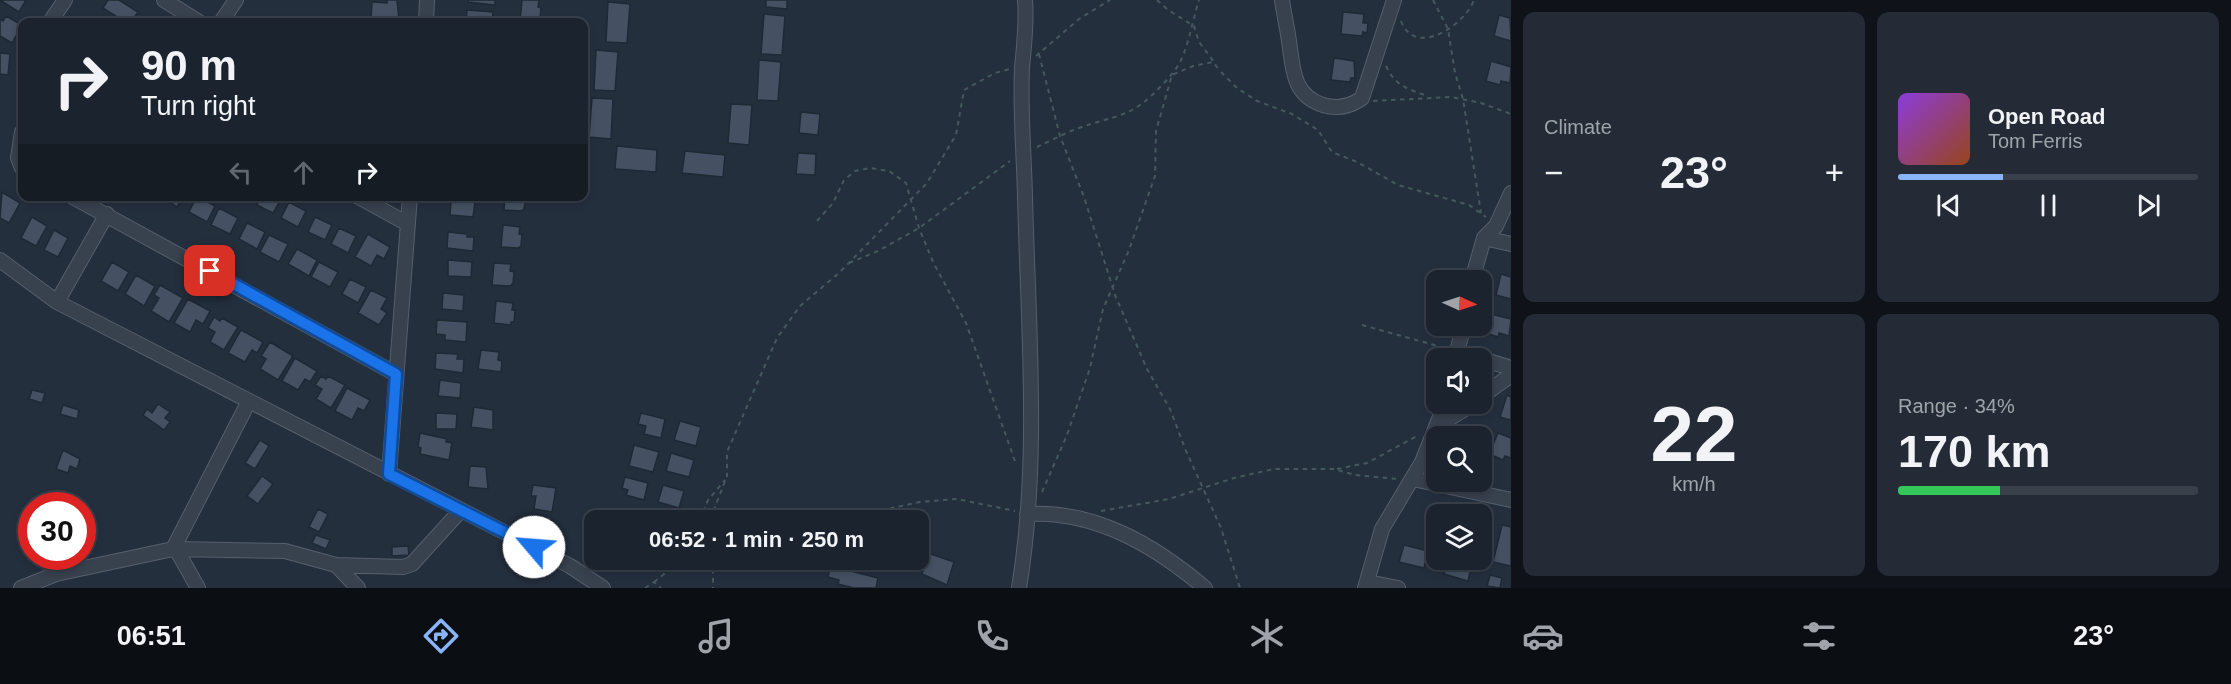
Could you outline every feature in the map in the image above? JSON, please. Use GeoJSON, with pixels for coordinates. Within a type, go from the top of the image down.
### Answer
{"type":"FeatureCollection","features":[{"type":"Feature","properties":{"kind":"street"},"geometry":{"type":"LineString","coordinates":[[53,18],[65,0]]}},
{"type":"Feature","properties":{"kind":"street"},"geometry":{"type":"LineString","coordinates":[[164,0],[193,18]]}},
{"type":"Feature","properties":{"kind":"street"},"geometry":{"type":"LineString","coordinates":[[224,18],[236,0]]}},
{"type":"Feature","properties":{"kind":"street"},"geometry":{"type":"LineString","coordinates":[[426,18],[428,0]]}},
{"type":"Feature","properties":{"kind":"street"},"geometry":{"type":"LineString","coordinates":[[1019,588],[1027,514],[1029,325],[1023,67],[1027,29],[1025,0]]}},
{"type":"Feature","properties":{"kind":"street"},"geometry":{"type":"LineString","coordinates":[[1282,0],[1291,64],[1301,93],[1313,102],[1329,107],[1353,105],[1362,98],[1394,1]]}},
{"type":"Feature","properties":{"kind":"street"},"geometry":{"type":"LineString","coordinates":[[1475,270],[1484,238],[1496,226],[1511,193]]}},
{"type":"Feature","properties":{"kind":"street"},"geometry":{"type":"LineString","coordinates":[[81,201],[396,374]]}},
{"type":"Feature","properties":{"kind":"street"},"geometry":{"type":"LineString","coordinates":[[366,201],[408,224]]}},
{"type":"Feature","properties":{"kind":"street"},"geometry":{"type":"LineString","coordinates":[[389,474],[410,201]]}},
{"type":"Feature","properties":{"kind":"street"},"geometry":{"type":"LineString","coordinates":[[57,302],[107,214]]}},
{"type":"Feature","properties":{"kind":"street"},"geometry":{"type":"LineString","coordinates":[[1484,238],[1511,244]]}},
{"type":"Feature","properties":{"kind":"street"},"geometry":{"type":"LineString","coordinates":[[0,260],[57,302],[570,566],[603,588]]}},
{"type":"Feature","properties":{"kind":"street"},"geometry":{"type":"LineString","coordinates":[[1492,362],[1511,368]]}},
{"type":"Feature","properties":{"kind":"street"},"geometry":{"type":"LineString","coordinates":[[1492,389],[1511,375]]}},
{"type":"Feature","properties":{"kind":"street"},"geometry":{"type":"LineString","coordinates":[[175,549],[249,401]]}},
{"type":"Feature","properties":{"kind":"street"},"geometry":{"type":"LineString","coordinates":[[1436,426],[1441,414]]}},
{"type":"Feature","properties":{"kind":"street"},"geometry":{"type":"LineString","coordinates":[[1436,426],[1456,414]]}},
{"type":"Feature","properties":{"kind":"street"},"geometry":{"type":"LineString","coordinates":[[1398,588],[1366,585],[1382,529],[1413,479],[1426,449]]}},
{"type":"Feature","properties":{"kind":"street"},"geometry":{"type":"LineString","coordinates":[[1413,479],[1511,500]]}},
{"type":"Feature","properties":{"kind":"street"},"geometry":{"type":"LineString","coordinates":[[21,588],[56,574],[175,549],[285,551],[336,565],[403,567],[412,564],[461,510]]}},
{"type":"Feature","properties":{"kind":"street"},"geometry":{"type":"LineString","coordinates":[[1027,514],[1078,516],[1111,528],[1141,544],[1205,588]]}},
{"type":"Feature","properties":{"kind":"street"},"geometry":{"type":"LineString","coordinates":[[175,549],[198,588]]}},
{"type":"Feature","properties":{"kind":"street"},"geometry":{"type":"LineString","coordinates":[[336,565],[358,588]]}},
{"type":"Feature","properties":{"kind":"path"},"geometry":{"type":"LineString","coordinates":[[715,510],[727,476],[726,452],[777,338],[800,306],[839,273],[927,183],[951,147],[958,129],[964,90],[995,73],[1023,67],[1079,19],[1110,0]]}},
{"type":"Feature","properties":{"kind":"path"},"geometry":{"type":"LineString","coordinates":[[1157,0],[1168,10],[1194,26]]}},
{"type":"Feature","properties":{"kind":"path"},"geometry":{"type":"LineString","coordinates":[[1199,0],[1194,26],[1199,42],[1220,70]]}},
{"type":"Feature","properties":{"kind":"path"},"geometry":{"type":"LineString","coordinates":[[1433,0],[1448,29],[1455,72],[1463,99],[1480,213]]}},
{"type":"Feature","properties":{"kind":"path"},"geometry":{"type":"LineString","coordinates":[[1394,1],[1405,32],[1413,37],[1448,29],[1464,18],[1474,0]]}},
{"type":"Feature","properties":{"kind":"path"},"geometry":{"type":"LineString","coordinates":[[1027,29],[1039,54],[1060,136],[1112,284],[1147,369],[1170,409],[1221,528],[1240,588]]}},
{"type":"Feature","properties":{"kind":"path"},"geometry":{"type":"LineString","coordinates":[[1377,48],[1391,78],[1413,91],[1431,96],[1463,99],[1511,114]]}},
{"type":"Feature","properties":{"kind":"path"},"geometry":{"type":"LineString","coordinates":[[883,510],[920,502],[957,499],[1027,514],[1043,490],[1067,435],[1090,368],[1103,309],[1112,284],[1129,250],[1155,176],[1156,130],[1172,75],[1192,66],[1213,62],[1237,88],[1257,101],[1292,114],[1318,130],[1332,152],[1398,184],[1469,205],[1496,226]]}},
{"type":"Feature","properties":{"kind":"path"},"geometry":{"type":"LineString","coordinates":[[1362,98],[1378,103],[1431,96]]}},
{"type":"Feature","properties":{"kind":"path"},"geometry":{"type":"LineString","coordinates":[[817,221],[833,203],[844,180],[855,171],[870,168],[889,171],[906,183],[919,228],[933,262],[966,323],[1017,467]]}},
{"type":"Feature","properties":{"kind":"path"},"geometry":{"type":"LineString","coordinates":[[1362,325],[1434,348]]}},
{"type":"Feature","properties":{"kind":"path"},"geometry":{"type":"LineString","coordinates":[[1334,470],[1367,463],[1426,431]]}},
{"type":"Feature","properties":{"kind":"path"},"geometry":{"type":"LineString","coordinates":[[1078,516],[1203,489],[1234,478],[1274,469],[1334,470],[1373,477],[1413,479]]}},
{"type":"Feature","properties":{"kind":"path"},"geometry":{"type":"LineString","coordinates":[[704,510],[708,500],[727,476]]}},
{"type":"Feature","properties":{"kind":"path"},"geometry":{"type":"LineString","coordinates":[[645,588],[671,570]]}},
{"type":"Feature","properties":{"kind":"path"},"geometry":{"type":"LineString","coordinates":[[712,570],[713,588]]}},
{"type":"Feature","properties":{"kind":"path"},"geometry":{"type":"LineString","coordinates":[[654,582],[661,588]]}},
{"type":"Feature","properties":{"kind":"building"},"geometry":{"type":"Polygon","coordinates":[[[0,0],[26,0],[19,12],[0,0]]]}},
{"type":"Feature","properties":{"kind":"building"},"geometry":{"type":"Polygon","coordinates":[[[108,0],[119,0],[138,12],[134,18],[119,18],[103,8],[108,0]]]}},
{"type":"Feature","properties":{"kind":"building"},"geometry":{"type":"Polygon","coordinates":[[[387,0],[397,0],[399,18],[371,18],[372,2],[387,3],[387,0]]]}},
{"type":"Feature","properties":{"kind":"building"},"geometry":{"type":"Polygon","coordinates":[[[468,0],[495,0],[495,5],[468,2],[468,0]]]}},
{"type":"Feature","properties":{"kind":"building"},"geometry":{"type":"Polygon","coordinates":[[[522,0],[539,0],[540,18],[520,18],[522,0]]]}},
{"type":"Feature","properties":{"kind":"building"},"geometry":{"type":"Polygon","coordinates":[[[766,0],[787,0],[787,9],[766,7],[766,0]]]}},
{"type":"Feature","properties":{"kind":"building"},"geometry":{"type":"Polygon","coordinates":[[[608,2],[630,4],[627,43],[606,42],[608,2]]]}},
{"type":"Feature","properties":{"kind":"building"},"geometry":{"type":"Polygon","coordinates":[[[467,10],[493,12],[492,18],[466,18],[467,10]]]}},
{"type":"Feature","properties":{"kind":"building"},"geometry":{"type":"Polygon","coordinates":[[[1343,12],[1364,14],[1363,23],[1368,23],[1367,33],[1363,32],[1362,36],[1341,34],[1343,12]]]}},
{"type":"Feature","properties":{"kind":"building"},"geometry":{"type":"Polygon","coordinates":[[[764,14],[785,16],[782,55],[761,54],[764,14]]]}},
{"type":"Feature","properties":{"kind":"building"},"geometry":{"type":"Polygon","coordinates":[[[1499,15],[1510,18],[1511,41],[1494,36],[1499,15]]]}},
{"type":"Feature","properties":{"kind":"building"},"geometry":{"type":"Polygon","coordinates":[[[6,16],[18,23],[18,32],[12,43],[0,36],[0,19],[3,21],[6,16]]]}},
{"type":"Feature","properties":{"kind":"building"},"geometry":{"type":"Polygon","coordinates":[[[596,50],[618,52],[615,91],[594,90],[596,50]]]}},
{"type":"Feature","properties":{"kind":"building"},"geometry":{"type":"Polygon","coordinates":[[[0,53],[10,54],[8,75],[0,74],[0,53]]]}},
{"type":"Feature","properties":{"kind":"building"},"geometry":{"type":"Polygon","coordinates":[[[1334,58],[1354,61],[1355,78],[1351,78],[1350,82],[1331,80],[1334,58]]]}},
{"type":"Feature","properties":{"kind":"building"},"geometry":{"type":"Polygon","coordinates":[[[759,60],[781,62],[778,101],[757,100],[759,60]]]}},
{"type":"Feature","properties":{"kind":"building"},"geometry":{"type":"Polygon","coordinates":[[[1491,61],[1511,67],[1510,83],[1501,81],[1500,85],[1486,81],[1491,61]]]}},
{"type":"Feature","properties":{"kind":"building"},"geometry":{"type":"Polygon","coordinates":[[[592,98],[613,99],[611,139],[589,137],[592,98]]]}},
{"type":"Feature","properties":{"kind":"building"},"geometry":{"type":"Polygon","coordinates":[[[731,104],[752,105],[749,145],[728,143],[731,104]]]}},
{"type":"Feature","properties":{"kind":"building"},"geometry":{"type":"Polygon","coordinates":[[[801,112],[820,114],[818,135],[799,133],[801,112]]]}},
{"type":"Feature","properties":{"kind":"building"},"geometry":{"type":"Polygon","coordinates":[[[617,146],[657,150],[656,172],[615,169],[617,146]]]}},
{"type":"Feature","properties":{"kind":"building"},"geometry":{"type":"Polygon","coordinates":[[[685,151],[725,155],[723,177],[682,173],[685,151]]]}},
{"type":"Feature","properties":{"kind":"building"},"geometry":{"type":"Polygon","coordinates":[[[798,153],[816,154],[815,175],[796,174],[798,153]]]}},
{"type":"Feature","properties":{"kind":"building"},"geometry":{"type":"Polygon","coordinates":[[[2,192],[20,203],[9,223],[0,218],[2,192]]]}},
{"type":"Feature","properties":{"kind":"building"},"geometry":{"type":"Polygon","coordinates":[[[168,201],[180,201],[177,207],[168,201]]]}},
{"type":"Feature","properties":{"kind":"building"},"geometry":{"type":"Polygon","coordinates":[[[194,201],[206,201],[215,206],[207,222],[189,212],[194,201]]]}},
{"type":"Feature","properties":{"kind":"building"},"geometry":{"type":"Polygon","coordinates":[[[259,201],[280,201],[273,213],[257,205],[259,201]]]}},
{"type":"Feature","properties":{"kind":"building"},"geometry":{"type":"Polygon","coordinates":[[[451,201],[475,202],[473,217],[450,215],[451,201]]]}},
{"type":"Feature","properties":{"kind":"building"},"geometry":{"type":"Polygon","coordinates":[[[505,201],[525,201],[524,209],[521,211],[504,210],[505,201]]]}},
{"type":"Feature","properties":{"kind":"building"},"geometry":{"type":"Polygon","coordinates":[[[289,202],[306,211],[298,227],[281,218],[289,202]]]}},
{"type":"Feature","properties":{"kind":"building"},"geometry":{"type":"Polygon","coordinates":[[[219,208],[238,218],[230,234],[211,225],[219,208]]]}},
{"type":"Feature","properties":{"kind":"building"},"geometry":{"type":"Polygon","coordinates":[[[32,217],[47,226],[36,246],[21,238],[32,217]]]}},
{"type":"Feature","properties":{"kind":"building"},"geometry":{"type":"Polygon","coordinates":[[[315,217],[332,225],[325,240],[308,232],[315,217]]]}},
{"type":"Feature","properties":{"kind":"building"},"geometry":{"type":"Polygon","coordinates":[[[247,223],[265,232],[257,249],[239,239],[247,223]]]}},
{"type":"Feature","properties":{"kind":"building"},"geometry":{"type":"Polygon","coordinates":[[[503,225],[520,227],[521,246],[518,248],[501,247],[503,225]]]}},
{"type":"Feature","properties":{"kind":"building"},"geometry":{"type":"Polygon","coordinates":[[[339,228],[356,236],[348,253],[331,244],[339,228]]]}},
{"type":"Feature","properties":{"kind":"building"},"geometry":{"type":"Polygon","coordinates":[[[54,230],[68,238],[58,257],[44,250],[54,230]]]}},
{"type":"Feature","properties":{"kind":"building"},"geometry":{"type":"Polygon","coordinates":[[[448,232],[474,237],[473,251],[447,248],[448,232]]]}},
{"type":"Feature","properties":{"kind":"building"},"geometry":{"type":"Polygon","coordinates":[[[368,234],[390,247],[384,259],[377,255],[371,266],[355,257],[368,234]]]}},
{"type":"Feature","properties":{"kind":"building"},"geometry":{"type":"Polygon","coordinates":[[[269,235],[288,244],[279,262],[260,252],[269,235]]]}},
{"type":"Feature","properties":{"kind":"building"},"geometry":{"type":"Polygon","coordinates":[[[297,249],[317,260],[309,276],[288,264],[297,249]]]}},
{"type":"Feature","properties":{"kind":"building"},"geometry":{"type":"Polygon","coordinates":[[[448,260],[472,262],[471,277],[448,276],[448,260]]]}},
{"type":"Feature","properties":{"kind":"building"},"geometry":{"type":"Polygon","coordinates":[[[112,262],[129,272],[118,291],[101,281],[112,262]]]}},
{"type":"Feature","properties":{"kind":"building"},"geometry":{"type":"Polygon","coordinates":[[[319,262],[338,272],[330,287],[311,277],[319,262]]]}},
{"type":"Feature","properties":{"kind":"building"},"geometry":{"type":"Polygon","coordinates":[[[494,263],[511,264],[510,271],[514,272],[513,283],[510,286],[492,285],[494,263]]]}},
{"type":"Feature","properties":{"kind":"building"},"geometry":{"type":"Polygon","coordinates":[[[1501,274],[1511,277],[1511,299],[1496,295],[1501,274]]]}},
{"type":"Feature","properties":{"kind":"building"},"geometry":{"type":"Polygon","coordinates":[[[136,275],[155,286],[144,306],[125,294],[136,275]]]}},
{"type":"Feature","properties":{"kind":"building"},"geometry":{"type":"Polygon","coordinates":[[[350,279],[366,287],[358,303],[342,294],[350,279]]]}},
{"type":"Feature","properties":{"kind":"building"},"geometry":{"type":"Polygon","coordinates":[[[160,285],[183,298],[169,322],[151,311],[159,298],[154,295],[160,285]]]}},
{"type":"Feature","properties":{"kind":"building"},"geometry":{"type":"Polygon","coordinates":[[[371,290],[387,298],[381,309],[387,313],[379,325],[358,313],[371,290]]]}},
{"type":"Feature","properties":{"kind":"building"},"geometry":{"type":"Polygon","coordinates":[[[443,293],[464,295],[463,311],[442,309],[443,293]]]}},
{"type":"Feature","properties":{"kind":"building"},"geometry":{"type":"Polygon","coordinates":[[[188,299],[210,311],[203,324],[196,320],[190,332],[174,323],[188,299]]]}},
{"type":"Feature","properties":{"kind":"building"},"geometry":{"type":"Polygon","coordinates":[[[496,301],[513,303],[514,322],[511,322],[511,325],[494,323],[496,301]]]}},
{"type":"Feature","properties":{"kind":"building"},"geometry":{"type":"Polygon","coordinates":[[[1492,314],[1511,319],[1509,336],[1499,333],[1498,337],[1492,335],[1492,314]]]}},
{"type":"Feature","properties":{"kind":"building"},"geometry":{"type":"Polygon","coordinates":[[[214,317],[220,321],[222,318],[238,327],[224,350],[210,342],[215,332],[208,328],[214,317]]]}},
{"type":"Feature","properties":{"kind":"building"},"geometry":{"type":"Polygon","coordinates":[[[437,320],[467,322],[466,342],[445,340],[445,335],[436,334],[437,320]]]}},
{"type":"Feature","properties":{"kind":"building"},"geometry":{"type":"Polygon","coordinates":[[[241,330],[263,342],[257,353],[252,350],[245,362],[228,353],[241,330]]]}},
{"type":"Feature","properties":{"kind":"building"},"geometry":{"type":"Polygon","coordinates":[[[270,342],[293,356],[278,380],[260,369],[266,359],[261,356],[270,342]]]}},
{"type":"Feature","properties":{"kind":"building"},"geometry":{"type":"Polygon","coordinates":[[[481,350],[499,352],[498,360],[502,361],[501,372],[478,369],[481,350]]]}},
{"type":"Feature","properties":{"kind":"building"},"geometry":{"type":"Polygon","coordinates":[[[436,353],[458,354],[457,359],[464,359],[463,373],[435,369],[436,353]]]}},
{"type":"Feature","properties":{"kind":"building"},"geometry":{"type":"Polygon","coordinates":[[[295,358],[317,371],[310,382],[305,379],[298,390],[282,381],[295,358]]]}},
{"type":"Feature","properties":{"kind":"building"},"geometry":{"type":"Polygon","coordinates":[[[321,376],[326,379],[328,376],[345,385],[331,408],[316,399],[322,389],[315,385],[321,376]]]}},
{"type":"Feature","properties":{"kind":"building"},"geometry":{"type":"Polygon","coordinates":[[[440,380],[461,383],[460,398],[438,396],[440,380]]]}},
{"type":"Feature","properties":{"kind":"building"},"geometry":{"type":"Polygon","coordinates":[[[347,388],[370,400],[364,411],[358,408],[352,420],[335,411],[347,388]]]}},
{"type":"Feature","properties":{"kind":"building"},"geometry":{"type":"Polygon","coordinates":[[[32,390],[45,393],[42,403],[29,399],[32,390]]]}},
{"type":"Feature","properties":{"kind":"building"},"geometry":{"type":"Polygon","coordinates":[[[1507,395],[1511,397],[1511,420],[1500,417],[1507,395]]]}},
{"type":"Feature","properties":{"kind":"building"},"geometry":{"type":"Polygon","coordinates":[[[158,404],[170,412],[165,418],[170,422],[164,430],[143,415],[147,409],[152,413],[158,404]]]}},
{"type":"Feature","properties":{"kind":"building"},"geometry":{"type":"Polygon","coordinates":[[[63,405],[79,410],[77,419],[60,414],[63,405]]]}},
{"type":"Feature","properties":{"kind":"building"},"geometry":{"type":"Polygon","coordinates":[[[474,407],[493,410],[493,430],[471,427],[474,407]]]}},
{"type":"Feature","properties":{"kind":"building"},"geometry":{"type":"Polygon","coordinates":[[[436,413],[457,414],[456,429],[436,429],[436,413]]]}},
{"type":"Feature","properties":{"kind":"building"},"geometry":{"type":"Polygon","coordinates":[[[641,413],[665,419],[661,438],[644,434],[646,426],[638,424],[641,413]]]}},
{"type":"Feature","properties":{"kind":"building"},"geometry":{"type":"Polygon","coordinates":[[[680,421],[701,427],[696,446],[674,440],[680,421]]]}},
{"type":"Feature","properties":{"kind":"building"},"geometry":{"type":"Polygon","coordinates":[[[420,433],[447,439],[446,442],[452,443],[449,460],[420,454],[421,448],[418,447],[420,433]]]}},
{"type":"Feature","properties":{"kind":"building"},"geometry":{"type":"Polygon","coordinates":[[[1498,433],[1511,438],[1511,458],[1505,456],[1503,460],[1492,455],[1492,447],[1498,433]]]}},
{"type":"Feature","properties":{"kind":"building"},"geometry":{"type":"Polygon","coordinates":[[[260,440],[269,446],[255,469],[245,463],[260,440]]]}},
{"type":"Feature","properties":{"kind":"building"},"geometry":{"type":"Polygon","coordinates":[[[634,445],[659,452],[653,472],[629,466],[634,445]]]}},
{"type":"Feature","properties":{"kind":"building"},"geometry":{"type":"Polygon","coordinates":[[[63,450],[80,459],[77,469],[70,466],[68,473],[56,469],[63,450]]]}},
{"type":"Feature","properties":{"kind":"building"},"geometry":{"type":"Polygon","coordinates":[[[671,453],[694,460],[689,477],[666,471],[671,453]]]}},
{"type":"Feature","properties":{"kind":"building"},"geometry":{"type":"Polygon","coordinates":[[[470,466],[486,467],[488,489],[468,487],[470,466]]]}},
{"type":"Feature","properties":{"kind":"building"},"geometry":{"type":"Polygon","coordinates":[[[262,476],[273,484],[258,504],[247,496],[262,476]]]}},
{"type":"Feature","properties":{"kind":"building"},"geometry":{"type":"Polygon","coordinates":[[[625,477],[648,483],[644,500],[626,495],[628,490],[622,488],[625,477]]]}},
{"type":"Feature","properties":{"kind":"building"},"geometry":{"type":"Polygon","coordinates":[[[533,485],[556,488],[552,512],[534,509],[536,496],[531,496],[533,485]]]}},
{"type":"Feature","properties":{"kind":"building"},"geometry":{"type":"Polygon","coordinates":[[[663,485],[684,491],[679,508],[658,502],[663,485]]]}},
{"type":"Feature","properties":{"kind":"building"},"geometry":{"type":"Polygon","coordinates":[[[318,509],[328,514],[319,532],[309,527],[318,509]]]}},
{"type":"Feature","properties":{"kind":"building"},"geometry":{"type":"Polygon","coordinates":[[[1502,525],[1511,527],[1511,566],[1493,562],[1502,525]]]}},
{"type":"Feature","properties":{"kind":"building"},"geometry":{"type":"Polygon","coordinates":[[[316,535],[330,540],[326,549],[312,543],[316,535]]]}},
{"type":"Feature","properties":{"kind":"building"},"geometry":{"type":"Polygon","coordinates":[[[1404,545],[1426,550],[1424,568],[1399,562],[1404,545]]]}},
{"type":"Feature","properties":{"kind":"building"},"geometry":{"type":"Polygon","coordinates":[[[408,546],[409,555],[392,556],[392,547],[408,546]]]}},
{"type":"Feature","properties":{"kind":"building"},"geometry":{"type":"Polygon","coordinates":[[[929,553],[954,562],[947,585],[922,574],[923,570],[929,570],[929,553]]]}},
{"type":"Feature","properties":{"kind":"building"},"geometry":{"type":"Polygon","coordinates":[[[829,570],[854,570],[854,572],[878,578],[876,588],[854,588],[838,584],[839,580],[828,577],[829,570]]]}},
{"type":"Feature","properties":{"kind":"building"},"geometry":{"type":"Polygon","coordinates":[[[1445,570],[1471,570],[1468,581],[1444,574],[1445,570]]]}},
{"type":"Feature","properties":{"kind":"building"},"geometry":{"type":"Polygon","coordinates":[[[1490,575],[1502,578],[1500,588],[1487,586],[1490,575]]]}},
{"type":"Feature","properties":{"kind":"route"},"geometry":{"type":"LineString","coordinates":[[210,271],[396,374],[389,474],[534,547]]}}]}
